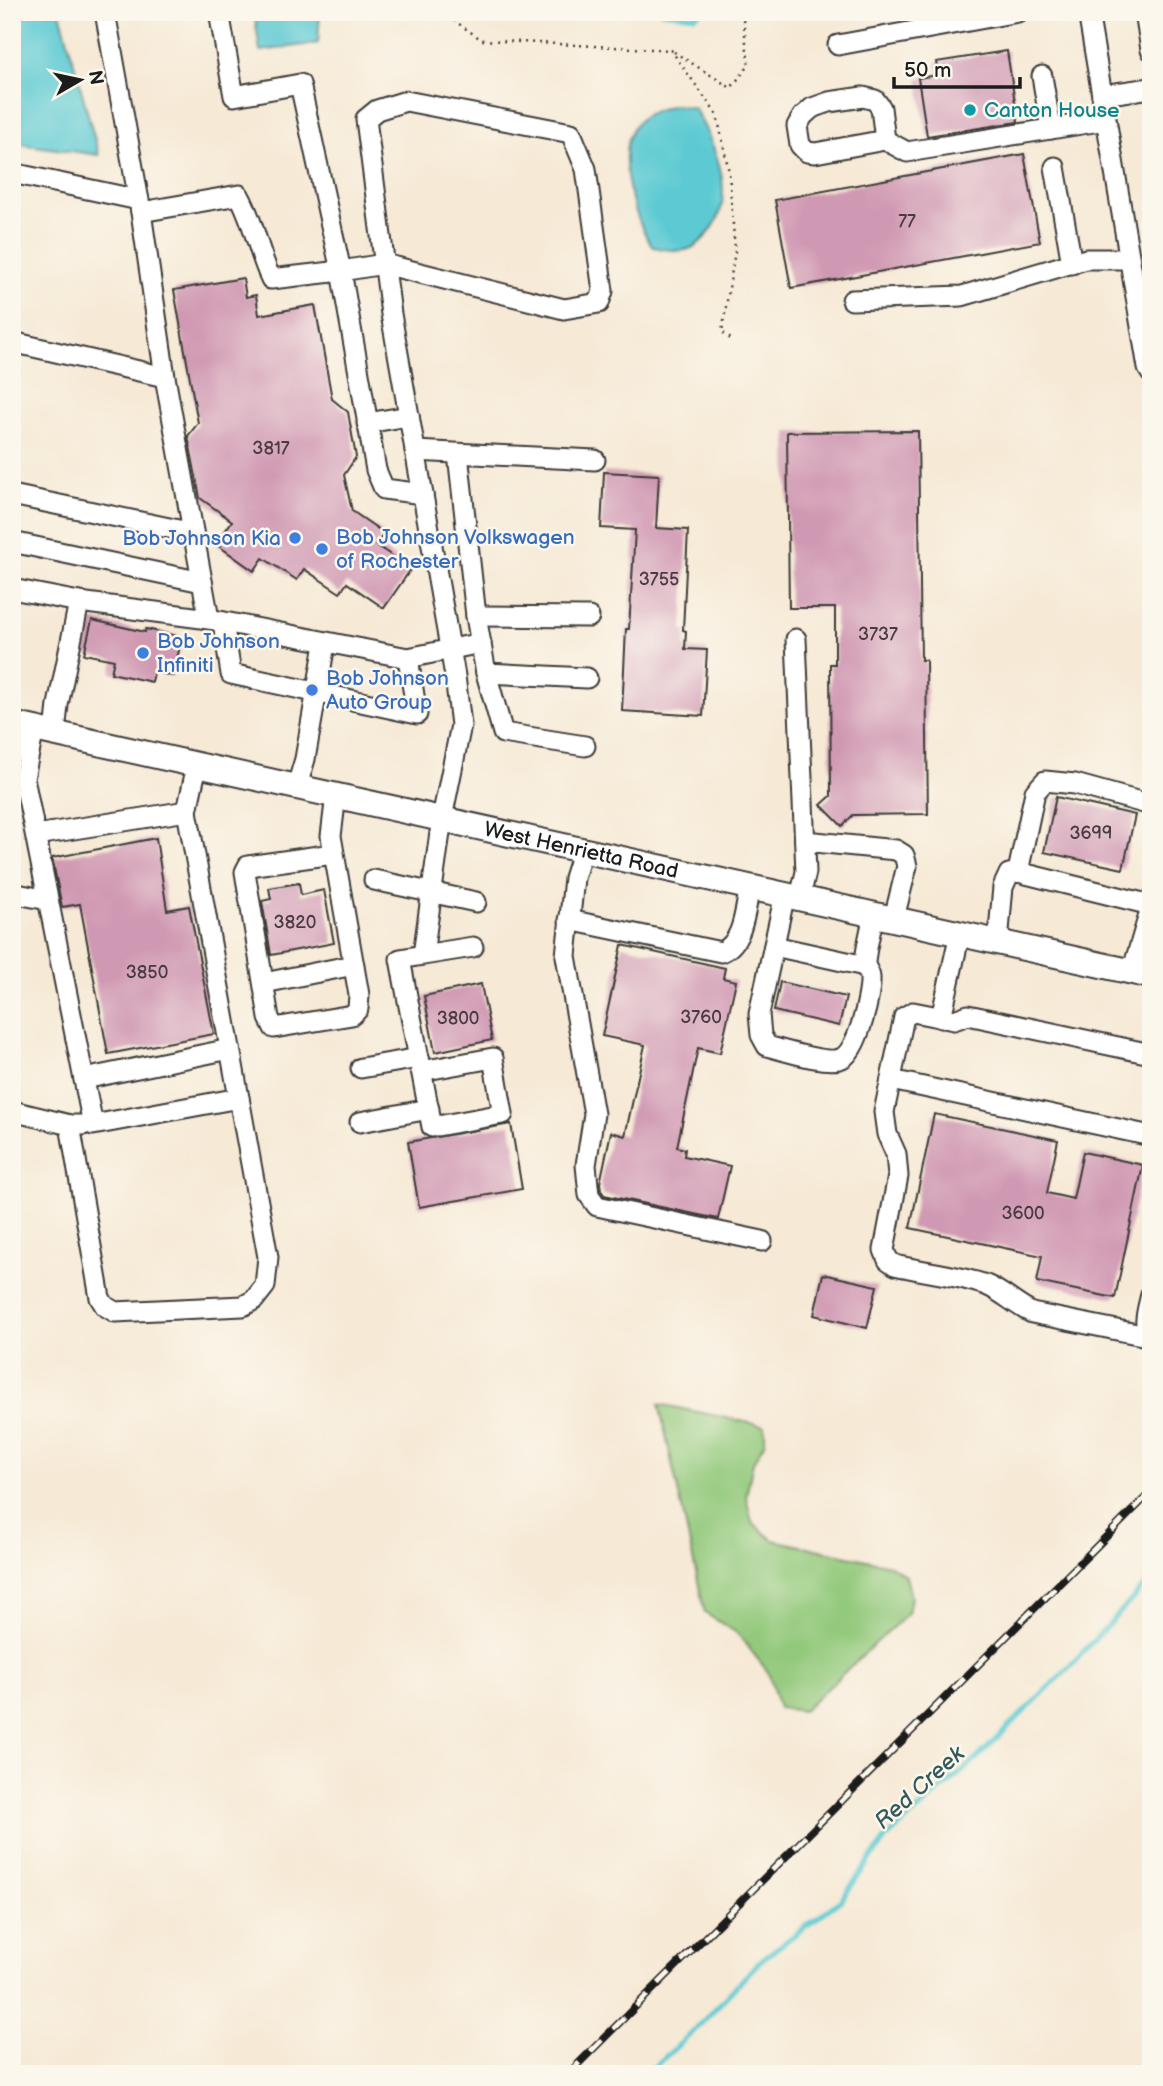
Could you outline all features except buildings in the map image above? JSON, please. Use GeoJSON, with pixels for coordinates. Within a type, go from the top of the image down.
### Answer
{"type":"FeatureCollection","features":[{"type":"Feature","properties":{"kind":"main road","name":"West Henrietta Road"},"geometry":{"type":"LineString","coordinates":[[34,729],[1141,974]]}},
{"type":"Feature","properties":{"kind":"street"},"geometry":{"type":"LineString","coordinates":[[105,12],[202,582],[231,674],[417,714],[408,658]]}},
{"type":"Feature","properties":{"kind":"street"},"geometry":{"type":"LineString","coordinates":[[219,12],[234,96],[300,84],[341,271],[376,470],[384,489],[423,494]]}},
{"type":"Feature","properties":{"kind":"street"},"geometry":{"type":"LineString","coordinates":[[838,45],[1018,12]]}},
{"type":"Feature","properties":{"kind":"street"},"geometry":{"type":"LineString","coordinates":[[1088,12],[1129,259],[1147,334],[1148,368],[1151,373]]}},
{"type":"Feature","properties":{"kind":"street"},"geometry":{"type":"LineString","coordinates":[[1145,12],[1151,50]]}},
{"type":"Feature","properties":{"kind":"street"},"geometry":{"type":"LineString","coordinates":[[1042,76],[1051,129]]}},
{"type":"Feature","properties":{"kind":"street"},"geometry":{"type":"LineString","coordinates":[[1102,95],[1151,88]]}},
{"type":"Feature","properties":{"kind":"street"},"geometry":{"type":"LineString","coordinates":[[12,173],[140,206],[239,195],[248,211],[271,279],[384,264],[564,309],[599,303],[603,291],[586,169],[571,133],[406,101],[377,110],[366,119],[384,264],[451,650],[461,725],[442,818],[423,955]]}},
{"type":"Feature","properties":{"kind":"street"},"geometry":{"type":"LineString","coordinates":[[885,140],[907,152],[1106,120]]}},
{"type":"Feature","properties":{"kind":"street"},"geometry":{"type":"LineString","coordinates":[[1055,167],[1072,264]]}},
{"type":"Feature","properties":{"kind":"street"},"geometry":{"type":"LineString","coordinates":[[852,300],[962,296],[1086,259],[1129,259]]}},
{"type":"Feature","properties":{"kind":"street"},"geometry":{"type":"LineString","coordinates":[[12,342],[165,377]]}},
{"type":"Feature","properties":{"kind":"street"},"geometry":{"type":"LineString","coordinates":[[367,423],[409,416]]}},
{"type":"Feature","properties":{"kind":"street"},"geometry":{"type":"LineString","coordinates":[[415,451],[595,460]]}},
{"type":"Feature","properties":{"kind":"street"},"geometry":{"type":"LineString","coordinates":[[458,454],[476,616],[486,673],[503,733],[585,746]]}},
{"type":"Feature","properties":{"kind":"street"},"geometry":{"type":"LineString","coordinates":[[12,495],[193,533]]}},
{"type":"Feature","properties":{"kind":"street"},"geometry":{"type":"LineString","coordinates":[[12,542],[202,582]]}},
{"type":"Feature","properties":{"kind":"street"},"geometry":{"type":"LineString","coordinates":[[12,589],[79,602],[216,621],[408,658],[481,643]]}},
{"type":"Feature","properties":{"kind":"street"},"geometry":{"type":"LineString","coordinates":[[79,602],[58,705],[34,729],[24,778],[93,1125]]}},
{"type":"Feature","properties":{"kind":"street"},"geometry":{"type":"LineString","coordinates":[[476,616],[589,617]]}},
{"type":"Feature","properties":{"kind":"street"},"geometry":{"type":"LineString","coordinates":[[796,639],[804,841],[806,872],[792,896],[774,946],[759,1014],[761,1035],[767,1046],[833,1060],[842,1058],[853,1049],[870,980],[865,966],[907,866],[904,855],[897,850],[804,841]]}},
{"type":"Feature","properties":{"kind":"street"},"geometry":{"type":"LineString","coordinates":[[297,786],[325,644]]}},
{"type":"Feature","properties":{"kind":"street"},"geometry":{"type":"LineString","coordinates":[[486,673],[587,678]]}},
{"type":"Feature","properties":{"kind":"street"},"geometry":{"type":"LineString","coordinates":[[70,1125],[100,1298],[105,1306],[115,1312],[243,1306],[254,1300],[265,1286],[268,1257],[187,811],[197,765]]}},
{"type":"Feature","properties":{"kind":"street"},"geometry":{"type":"LineString","coordinates":[[1018,872],[1035,792],[1045,781],[1075,785],[1151,805]]}},
{"type":"Feature","properties":{"kind":"street"},"geometry":{"type":"LineString","coordinates":[[333,854],[248,866],[244,872],[274,1028],[352,1016],[358,1009],[359,995],[331,836],[336,795]]}},
{"type":"Feature","properties":{"kind":"street"},"geometry":{"type":"LineString","coordinates":[[36,835],[187,811]]}},
{"type":"Feature","properties":{"kind":"street"},"geometry":{"type":"LineString","coordinates":[[583,849],[574,878],[566,956],[594,1114],[586,1165],[589,1195],[597,1206],[762,1241]]}},
{"type":"Feature","properties":{"kind":"street"},"geometry":{"type":"LineString","coordinates":[[998,942],[1003,887],[1009,874],[1018,872],[1151,906],[1141,974]]}},
{"type":"Feature","properties":{"kind":"street"},"geometry":{"type":"LineString","coordinates":[[374,880],[476,902]]}},
{"type":"Feature","properties":{"kind":"street"},"geometry":{"type":"LineString","coordinates":[[569,920],[721,953],[730,948],[738,937],[750,886]]}},
{"type":"Feature","properties":{"kind":"street"},"geometry":{"type":"LineString","coordinates":[[12,893],[48,900]]}},
{"type":"Feature","properties":{"kind":"street"},"geometry":{"type":"LineString","coordinates":[[942,1018],[960,933]]}},
{"type":"Feature","properties":{"kind":"street"},"geometry":{"type":"LineString","coordinates":[[774,946],[865,966]]}},
{"type":"Feature","properties":{"kind":"street"},"geometry":{"type":"LineString","coordinates":[[361,1068],[420,1065],[493,1058],[503,1114],[432,1127],[429,1109],[420,1065],[400,959],[472,947]]}},
{"type":"Feature","properties":{"kind":"street"},"geometry":{"type":"LineString","coordinates":[[264,983],[354,965]]}},
{"type":"Feature","properties":{"kind":"street"},"geometry":{"type":"LineString","coordinates":[[1151,1054],[968,1015],[954,1020],[907,1013],[884,1112],[887,1134],[896,1154],[898,1176],[884,1250],[888,1260],[895,1265],[984,1285],[1001,1292],[1016,1306],[1032,1313],[1149,1337],[1145,1324],[1151,1294]]}},
{"type":"Feature","properties":{"kind":"street"},"geometry":{"type":"LineString","coordinates":[[84,1079],[230,1049]]}},
{"type":"Feature","properties":{"kind":"street"},"geometry":{"type":"LineString","coordinates":[[891,1080],[1151,1136]]}},
{"type":"Feature","properties":{"kind":"street"},"geometry":{"type":"LineString","coordinates":[[13,1107],[70,1125],[93,1125],[239,1098]]}},
{"type":"Feature","properties":{"kind":"street"},"geometry":{"type":"LineString","coordinates":[[360,1122],[429,1109]]}},
{"type":"Feature","properties":{"kind":"path"},"geometry":{"type":"LineString","coordinates":[[442,12],[482,40],[671,50],[731,88],[750,65],[742,12]]}},
{"type":"Feature","properties":{"kind":"path"},"geometry":{"type":"LineString","coordinates":[[671,50],[717,115],[722,138],[729,172],[735,251],[722,332],[733,341]]}},
{"type":"Feature","properties":{"kind":"green space"},"geometry":{"type":"Polygon","coordinates":[[[659,1404],[765,1426],[765,1442],[753,1462],[746,1496],[752,1522],[773,1540],[890,1565],[906,1576],[911,1597],[908,1613],[803,1711],[779,1708],[768,1672],[737,1633],[705,1613],[659,1404]]]}},
{"type":"Feature","properties":{"kind":"water"},"geometry":{"type":"Polygon","coordinates":[[[31,12],[60,12],[99,155],[12,143],[12,24],[31,12]]]}},
{"type":"Feature","properties":{"kind":"water"},"geometry":{"type":"Polygon","coordinates":[[[254,12],[320,12],[318,43],[260,51],[254,12]]]}},
{"type":"Feature","properties":{"kind":"water"},"geometry":{"type":"Polygon","coordinates":[[[674,105],[694,108],[710,138],[723,188],[717,221],[707,235],[695,246],[677,251],[653,247],[633,204],[626,168],[629,136],[636,124],[648,114],[674,105]]]}},
{"type":"Feature","properties":{"kind":"waterway"},"geometry":{"type":"LineString","coordinates":[[662,12],[695,16],[701,12]]}},
{"type":"Feature","properties":{"kind":"waterway","name":"Red Creek"},"geometry":{"type":"LineString","coordinates":[[646,2074],[691,2034],[761,1960],[841,1900],[886,1838],[976,1759],[1068,1668],[1151,1579]]}},
{"type":"Feature","properties":{"kind":"railway"},"geometry":{"type":"LineString","coordinates":[[568,2074],[1151,1492]]}},
{"type":"Feature","properties":{"kind":"place","name":"Canton House"},"geometry":{"type":"Point","coordinates":[970,110]}},
{"type":"Feature","properties":{"kind":"place","name":"Bob Johnson Kia"},"geometry":{"type":"Point","coordinates":[295,538]}},
{"type":"Feature","properties":{"kind":"place","name":"Bob Johnson Volkswagen of Rochester"},"geometry":{"type":"Point","coordinates":[322,549]}},
{"type":"Feature","properties":{"kind":"place","name":"Bob Johnson Infiniti"},"geometry":{"type":"Point","coordinates":[143,653]}},
{"type":"Feature","properties":{"kind":"place","name":"Bob Johnson Auto Group"},"geometry":{"type":"Point","coordinates":[312,690]}}]}
